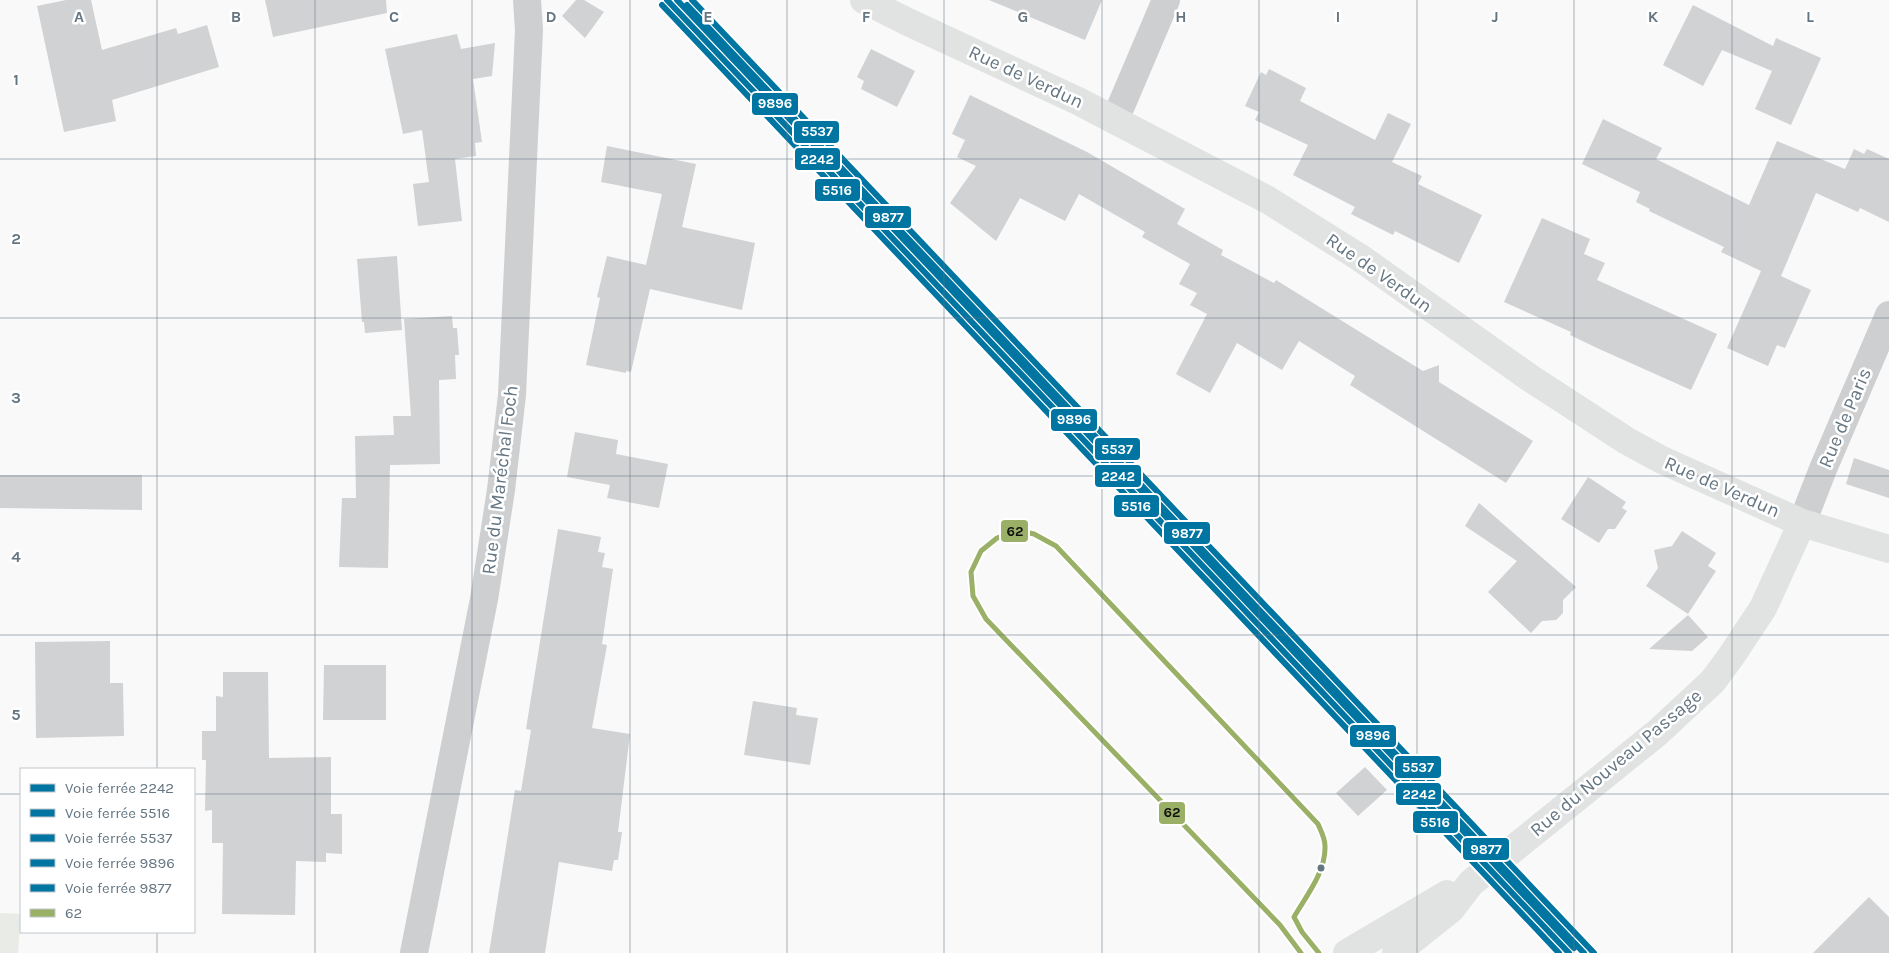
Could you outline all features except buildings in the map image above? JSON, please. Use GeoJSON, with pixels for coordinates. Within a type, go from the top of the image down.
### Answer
{"type":"FeatureCollection","features":[{"type":"Feature","properties":{"kind":"main road","name":"Rue de Verdun"},"geometry":{"type":"LineString","coordinates":[[864,0],[1078,101],[1234,182],[1313,227],[1359,257],[1530,378],[1627,441],[1662,460],[1802,523],[1889,549]]}},
{"type":"Feature","properties":{"kind":"main road","name":"Rue du Nouveau Passage"},"geometry":{"type":"LineString","coordinates":[[1396,953],[1451,909],[1471,883],[1657,732],[1713,681],[1763,608],[1802,523]]}},
{"type":"Feature","properties":{"kind":"main road","name":"Rue du Nouveau Passage"},"geometry":{"type":"LineString","coordinates":[[1347,953],[1443,896],[1471,883]]}},
{"type":"Feature","properties":{"kind":"street","name":"Rue du Maréchal Foch"},"geometry":{"type":"LineString","coordinates":[[414,953],[484,599],[501,490],[512,394],[529,30],[527,0]]}},
{"type":"Feature","properties":{"kind":"street"},"geometry":{"type":"LineString","coordinates":[[1115,120],[1166,0]]}},
{"type":"Feature","properties":{"kind":"street","name":"Rue de Paris"},"geometry":{"type":"LineString","coordinates":[[1802,523],[1822,469],[1889,315]]}},
{"type":"Feature","properties":{"kind":"shaded area"},"geometry":{"type":"Polygon","coordinates":[[[0,913],[20,914],[18,953],[0,953],[0,913]]]}},
{"type":"Feature","properties":{"kind":"rail line","name":"2242"},"geometry":{"type":"LineString","coordinates":[[667,0],[1569,953]]}},
{"type":"Feature","properties":{"kind":"rail line","name":"9896"},"geometry":{"type":"LineString","coordinates":[[677,0],[1574,948]]}},
{"type":"Feature","properties":{"kind":"rail line","name":"5537"},"geometry":{"type":"LineString","coordinates":[[692,0],[1594,953]]}},
{"type":"Feature","properties":{"kind":"rail line","name":"5516"},"geometry":{"type":"LineString","coordinates":[[662,5],[1559,953]]}},
{"type":"Feature","properties":{"kind":"rail line","name":"9877"},"geometry":{"type":"LineString","coordinates":[[687,5],[1584,953]]}},
{"type":"Feature","properties":{"kind":"transit line","name":"62"},"geometry":{"type":"LineString","coordinates":[[1301,953],[1280,925],[986,619],[973,596],[971,572],[981,551],[997,538],[1017,530],[1034,534],[1056,546],[1318,824],[1325,843],[1322,865],[1319,874],[1294,917],[1302,932],[1319,953]]}}]}
